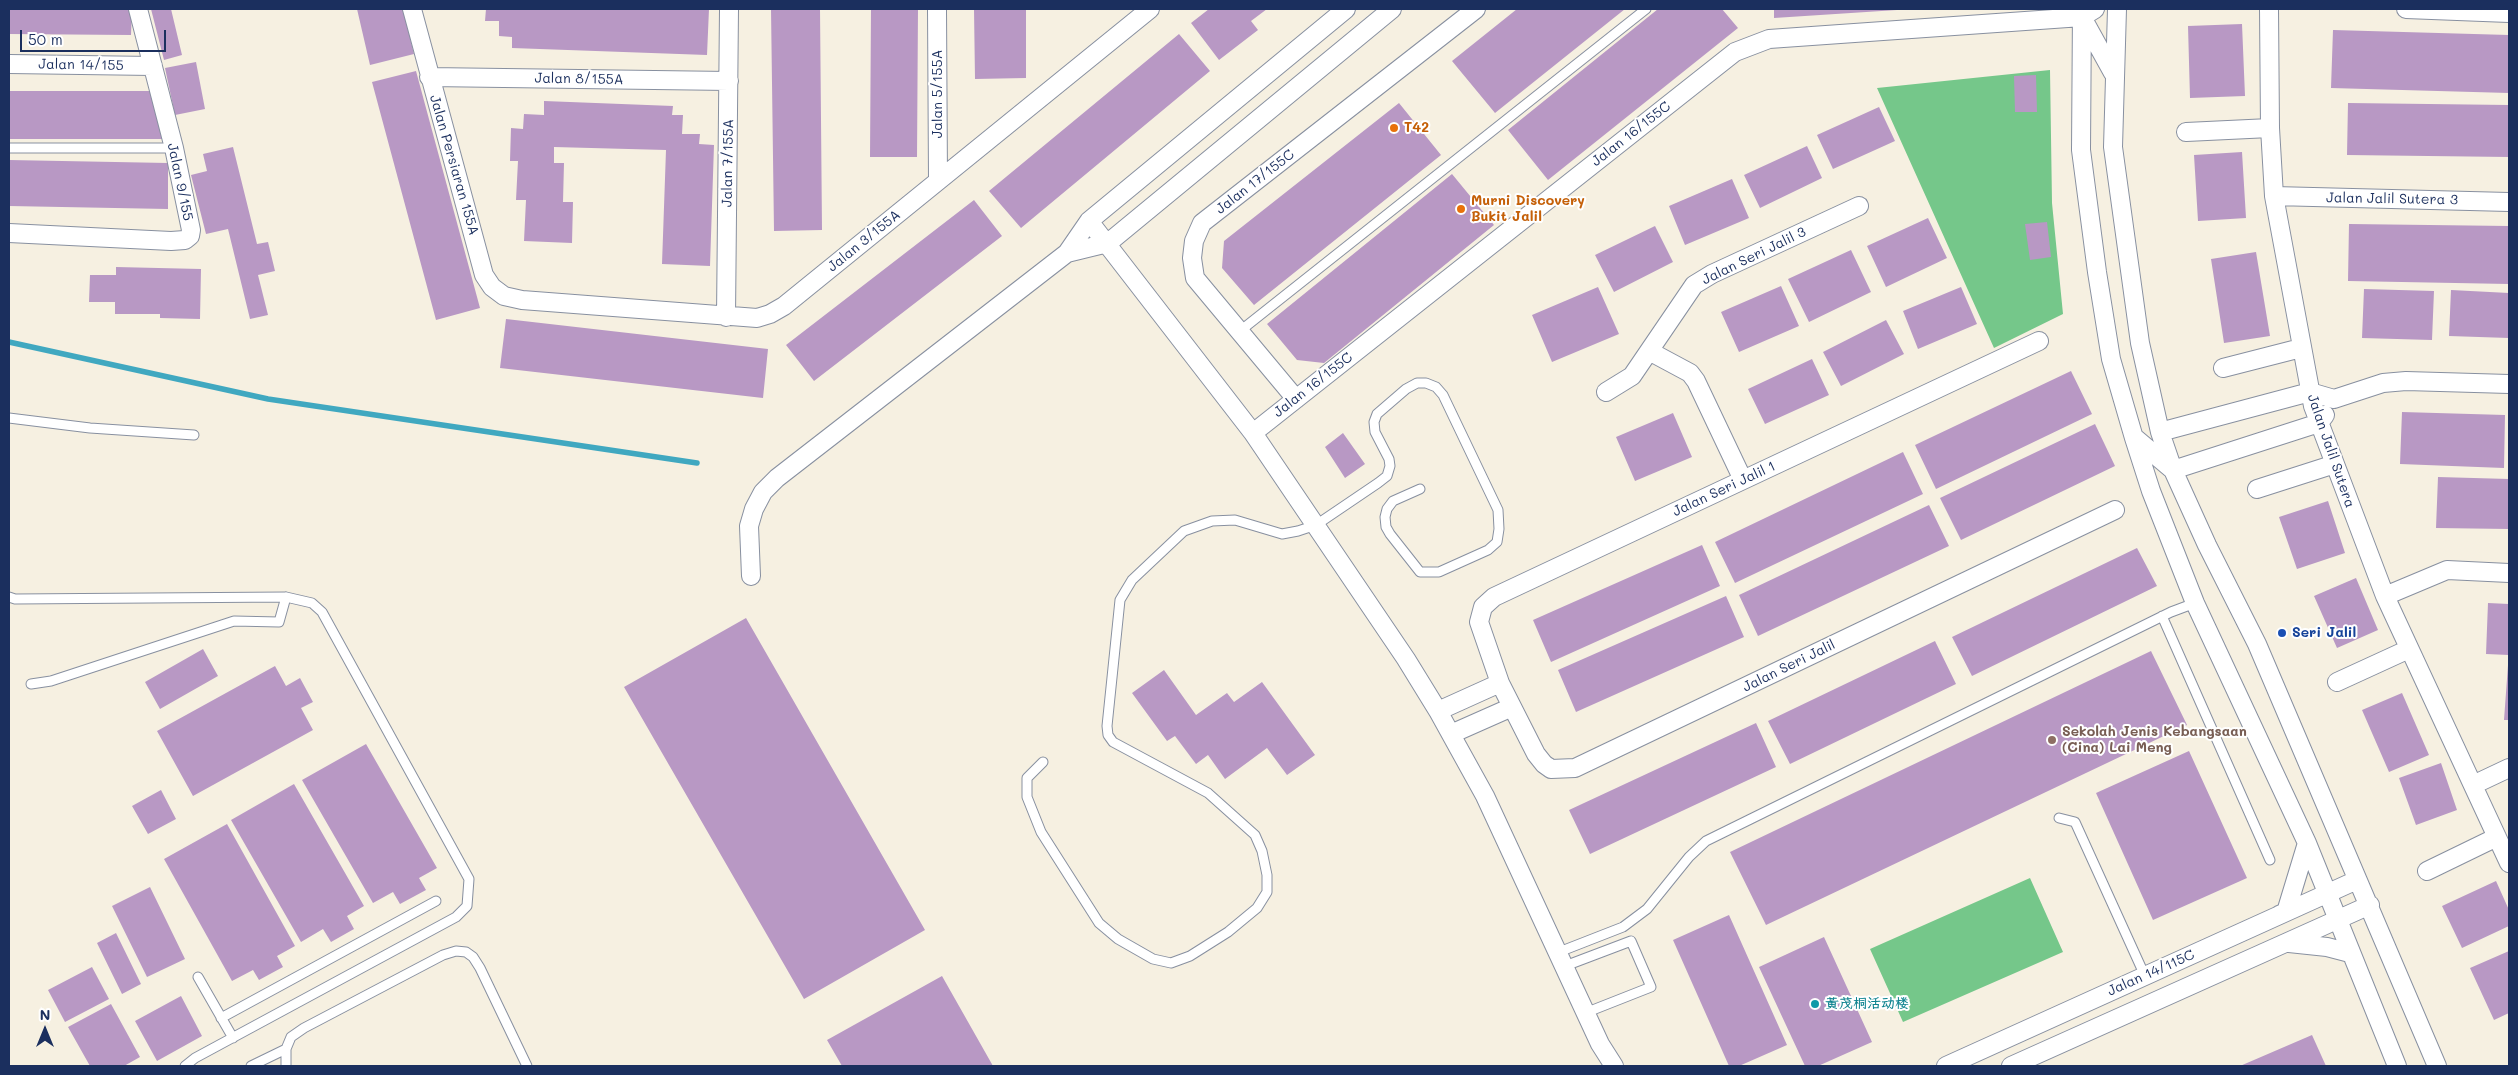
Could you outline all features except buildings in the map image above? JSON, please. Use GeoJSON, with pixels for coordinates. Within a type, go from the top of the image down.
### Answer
{"type":"FeatureCollection","features":[{"type":"Feature","properties":{"kind":"street","name":"Jalan 9/155"},"geometry":{"type":"LineString","coordinates":[[9,233],[143,240],[185,240],[190,236],[191,230],[174,148],[138,9]]}},
{"type":"Feature","properties":{"kind":"street","name":"Jalan Persiaran 155A"},"geometry":{"type":"LineString","coordinates":[[412,9],[484,275],[492,287],[504,296],[522,300]]}},
{"type":"Feature","properties":{"kind":"street","name":"Jalan 7/155A"},"geometry":{"type":"LineString","coordinates":[[726,317],[729,9]]}},
{"type":"Feature","properties":{"kind":"street","name":"Jalan 5/155A"},"geometry":{"type":"LineString","coordinates":[[937,9],[938,180]]}},
{"type":"Feature","properties":{"kind":"street"},"geometry":{"type":"LineString","coordinates":[[750,576],[749,526],[754,509],[770,485],[1067,253],[1089,221],[1346,9]]}},
{"type":"Feature","properties":{"kind":"street"},"geometry":{"type":"LineString","coordinates":[[1067,253],[1108,243],[1392,9]]}},
{"type":"Feature","properties":{"kind":"street","name":"Jalan 17/155C"},"geometry":{"type":"LineString","coordinates":[[1296,399],[1195,278],[1192,258],[1194,241],[1202,223],[1476,9]]}},
{"type":"Feature","properties":{"kind":"street"},"geometry":{"type":"LineString","coordinates":[[2117,9],[2113,147],[2140,343],[2160,432],[2174,470],[2207,544],[2257,644],[2357,880],[2370,905],[2437,1066]]}},
{"type":"Feature","properties":{"kind":"street","name":"Jalan Jalil Sutera"},"geometry":{"type":"LineString","coordinates":[[2269,9],[2270,128],[2274,196],[2310,392],[2320,424],[2385,596],[2509,863]]}},
{"type":"Feature","properties":{"kind":"street"},"geometry":{"type":"LineString","coordinates":[[2406,9],[2509,13]]}},
{"type":"Feature","properties":{"kind":"street","name":"Jalan 3/155A"},"geometry":{"type":"LineString","coordinates":[[522,300],[726,317],[757,318],[770,314],[784,306],[1144,11]]}},
{"type":"Feature","properties":{"kind":"street"},"geometry":{"type":"LineString","coordinates":[[2086,11],[2115,76]]}},
{"type":"Feature","properties":{"kind":"street"},"geometry":{"type":"LineString","coordinates":[[2086,11],[2081,150],[2097,272],[2112,359],[2134,438],[2151,491],[2195,603],[2307,843],[2328,894],[2336,920],[2398,1066]]}},
{"type":"Feature","properties":{"kind":"street","name":"Jalan 16/155C"},"geometry":{"type":"LineString","coordinates":[[1252,433],[1735,52],[1769,39],[2025,14],[2086,11]]}},
{"type":"Feature","properties":{"kind":"street","name":"Jalan 14/155"},"geometry":{"type":"LineString","coordinates":[[9,64],[152,66]]}},
{"type":"Feature","properties":{"kind":"street","name":"Jalan 8/155A"},"geometry":{"type":"LineString","coordinates":[[429,77],[729,81]]}},
{"type":"Feature","properties":{"kind":"street"},"geometry":{"type":"LineString","coordinates":[[2186,132],[2270,128]]}},
{"type":"Feature","properties":{"kind":"street","name":"Jalan Jalil Sutera 3"},"geometry":{"type":"LineString","coordinates":[[2274,196],[2509,202]]}},
{"type":"Feature","properties":{"kind":"street","name":"Jalan Seri Jalil 3"},"geometry":{"type":"LineString","coordinates":[[1606,392],[1632,376],[1694,285],[1712,274],[1859,206]]}},
{"type":"Feature","properties":{"kind":"street"},"geometry":{"type":"LineString","coordinates":[[1089,221],[1108,243],[1252,433],[1316,525],[1438,711],[1485,796],[1600,1044],[1614,1066]]}},
{"type":"Feature","properties":{"kind":"street","name":"Jalan Seri Jalil 1"},"geometry":{"type":"LineString","coordinates":[[1500,683],[1479,622],[1483,608],[1494,597],[2039,341]]}},
{"type":"Feature","properties":{"kind":"street"},"geometry":{"type":"LineString","coordinates":[[2223,368],[2301,348]]}},
{"type":"Feature","properties":{"kind":"street"},"geometry":{"type":"LineString","coordinates":[[1649,351],[1690,373],[1742,480]]}},
{"type":"Feature","properties":{"kind":"street"},"geometry":{"type":"LineString","coordinates":[[2160,432],[2310,392],[2334,399],[2383,383],[2406,380],[2509,384]]}},
{"type":"Feature","properties":{"kind":"street"},"geometry":{"type":"LineString","coordinates":[[2174,470],[2320,424],[2334,399]]}},
{"type":"Feature","properties":{"kind":"street"},"geometry":{"type":"LineString","coordinates":[[2151,491],[2160,432]]}},
{"type":"Feature","properties":{"kind":"street"},"geometry":{"type":"LineString","coordinates":[[2134,438],[2174,470]]}},
{"type":"Feature","properties":{"kind":"street"},"geometry":{"type":"LineString","coordinates":[[2257,489],[2335,464]]}},
{"type":"Feature","properties":{"kind":"street","name":"Jalan Seri Jalil"},"geometry":{"type":"LineString","coordinates":[[1500,683],[1536,754],[1544,764],[1551,769],[1575,768],[2115,510]]}},
{"type":"Feature","properties":{"kind":"street"},"geometry":{"type":"LineString","coordinates":[[2385,596],[2447,570],[2509,573]]}},
{"type":"Feature","properties":{"kind":"street"},"geometry":{"type":"LineString","coordinates":[[2337,682],[2409,649]]}},
{"type":"Feature","properties":{"kind":"street"},"geometry":{"type":"LineString","coordinates":[[1438,711],[1500,683]]}},
{"type":"Feature","properties":{"kind":"street"},"geometry":{"type":"LineString","coordinates":[[1451,734],[1512,707]]}},
{"type":"Feature","properties":{"kind":"street"},"geometry":{"type":"LineString","coordinates":[[2473,785],[2509,768]]}},
{"type":"Feature","properties":{"kind":"street"},"geometry":{"type":"LineString","coordinates":[[2427,871],[2497,837]]}},
{"type":"Feature","properties":{"kind":"street"},"geometry":{"type":"LineString","coordinates":[[2270,919],[2286,912],[2307,843]]}},
{"type":"Feature","properties":{"kind":"street","name":"Jalan 14/115C"},"geometry":{"type":"LineString","coordinates":[[1946,1066],[2357,880]]}},
{"type":"Feature","properties":{"kind":"street","name":"Jalan 14/115C"},"geometry":{"type":"LineString","coordinates":[[2011,1066],[2370,905]]}},
{"type":"Feature","properties":{"kind":"street"},"geometry":{"type":"LineString","coordinates":[[2285,943],[2317,945],[2350,952]]}},
{"type":"Feature","properties":{"kind":"lane"},"geometry":{"type":"LineString","coordinates":[[1240,331],[1646,9]]}},
{"type":"Feature","properties":{"kind":"lane"},"geometry":{"type":"LineString","coordinates":[[9,148],[174,148]]}},
{"type":"Feature","properties":{"kind":"lane"},"geometry":{"type":"LineString","coordinates":[[1043,762],[1027,778],[1027,797],[1041,832],[1099,923],[1118,939],[1153,959],[1171,963],[1190,956],[1228,932],[1257,908],[1266,892],[1266,875],[1256,835],[1208,793],[1113,742],[1108,735],[1107,726],[1120,600],[1132,580],[1184,531],[1212,521],[1227,520],[1235,520],[1282,534],[1316,525],[1387,476],[1389,459],[1375,432],[1374,422],[1377,414],[1406,389],[1417,383],[1426,383],[1436,387],[1443,395],[1498,510],[1500,529],[1497,542],[1488,550],[1439,572],[1420,572],[1390,534],[1386,527],[1385,517],[1387,509],[1393,501],[1420,489]]}},
{"type":"Feature","properties":{"kind":"lane"},"geometry":{"type":"LineString","coordinates":[[9,418],[90,428],[194,435]]}},
{"type":"Feature","properties":{"kind":"lane"},"geometry":{"type":"LineString","coordinates":[[9,597],[15,599],[286,597],[312,603],[322,612],[469,879],[467,906],[456,917],[185,1066]]}},
{"type":"Feature","properties":{"kind":"lane"},"geometry":{"type":"LineString","coordinates":[[31,684],[51,681],[234,621],[279,622],[286,597]]}},
{"type":"Feature","properties":{"kind":"lane"},"geometry":{"type":"LineString","coordinates":[[1562,959],[1623,927],[1647,909],[1689,857],[1706,841],[2162,616],[2195,603]]}},
{"type":"Feature","properties":{"kind":"lane"},"geometry":{"type":"LineString","coordinates":[[2162,616],[2270,860]]}},
{"type":"Feature","properties":{"kind":"lane"},"geometry":{"type":"LineString","coordinates":[[2059,818],[2075,822],[2145,976]]}},
{"type":"Feature","properties":{"kind":"lane"},"geometry":{"type":"LineString","coordinates":[[221,1018],[436,901]]}},
{"type":"Feature","properties":{"kind":"lane"},"geometry":{"type":"LineString","coordinates":[[1562,959],[1631,941],[1651,987],[1586,1012]]}},
{"type":"Feature","properties":{"kind":"lane"},"geometry":{"type":"LineString","coordinates":[[286,1066],[286,1049],[291,1037],[304,1028],[443,955],[456,951],[466,952],[473,957],[480,968],[528,1066]]}},
{"type":"Feature","properties":{"kind":"lane"},"geometry":{"type":"LineString","coordinates":[[198,977],[233,1038]]}},
{"type":"Feature","properties":{"kind":"lane"},"geometry":{"type":"LineString","coordinates":[[251,1066],[286,1049]]}},
{"type":"Feature","properties":{"kind":"green space"},"geometry":{"type":"Polygon","coordinates":[[[2050,70],[2052,203],[2063,314],[1994,348],[1877,88],[2050,70]]]}},
{"type":"Feature","properties":{"kind":"green space"},"geometry":{"type":"Polygon","coordinates":[[[2030,878],[2063,952],[1903,1022],[1870,949],[2030,878]]]}},
{"type":"Feature","properties":{"kind":"waterway"},"geometry":{"type":"LineString","coordinates":[[9,342],[268,399],[697,463]]}},
{"type":"Feature","properties":{"kind":"place","name":"T42"},"geometry":{"type":"Point","coordinates":[1394,128]}},
{"type":"Feature","properties":{"kind":"place","name":"Murni Discovery Bukit Jalil"},"geometry":{"type":"Point","coordinates":[1461,209]}},
{"type":"Feature","properties":{"kind":"place","name":"Seri Jalil"},"geometry":{"type":"Point","coordinates":[2282,633]}},
{"type":"Feature","properties":{"kind":"place","name":"Sekolah Jenis Kebangsaan (Cina) Lai Meng"},"geometry":{"type":"Point","coordinates":[2052,740]}},
{"type":"Feature","properties":{"kind":"place","name":"黄茂桐活动楼"},"geometry":{"type":"Point","coordinates":[1815,1004]}}]}
